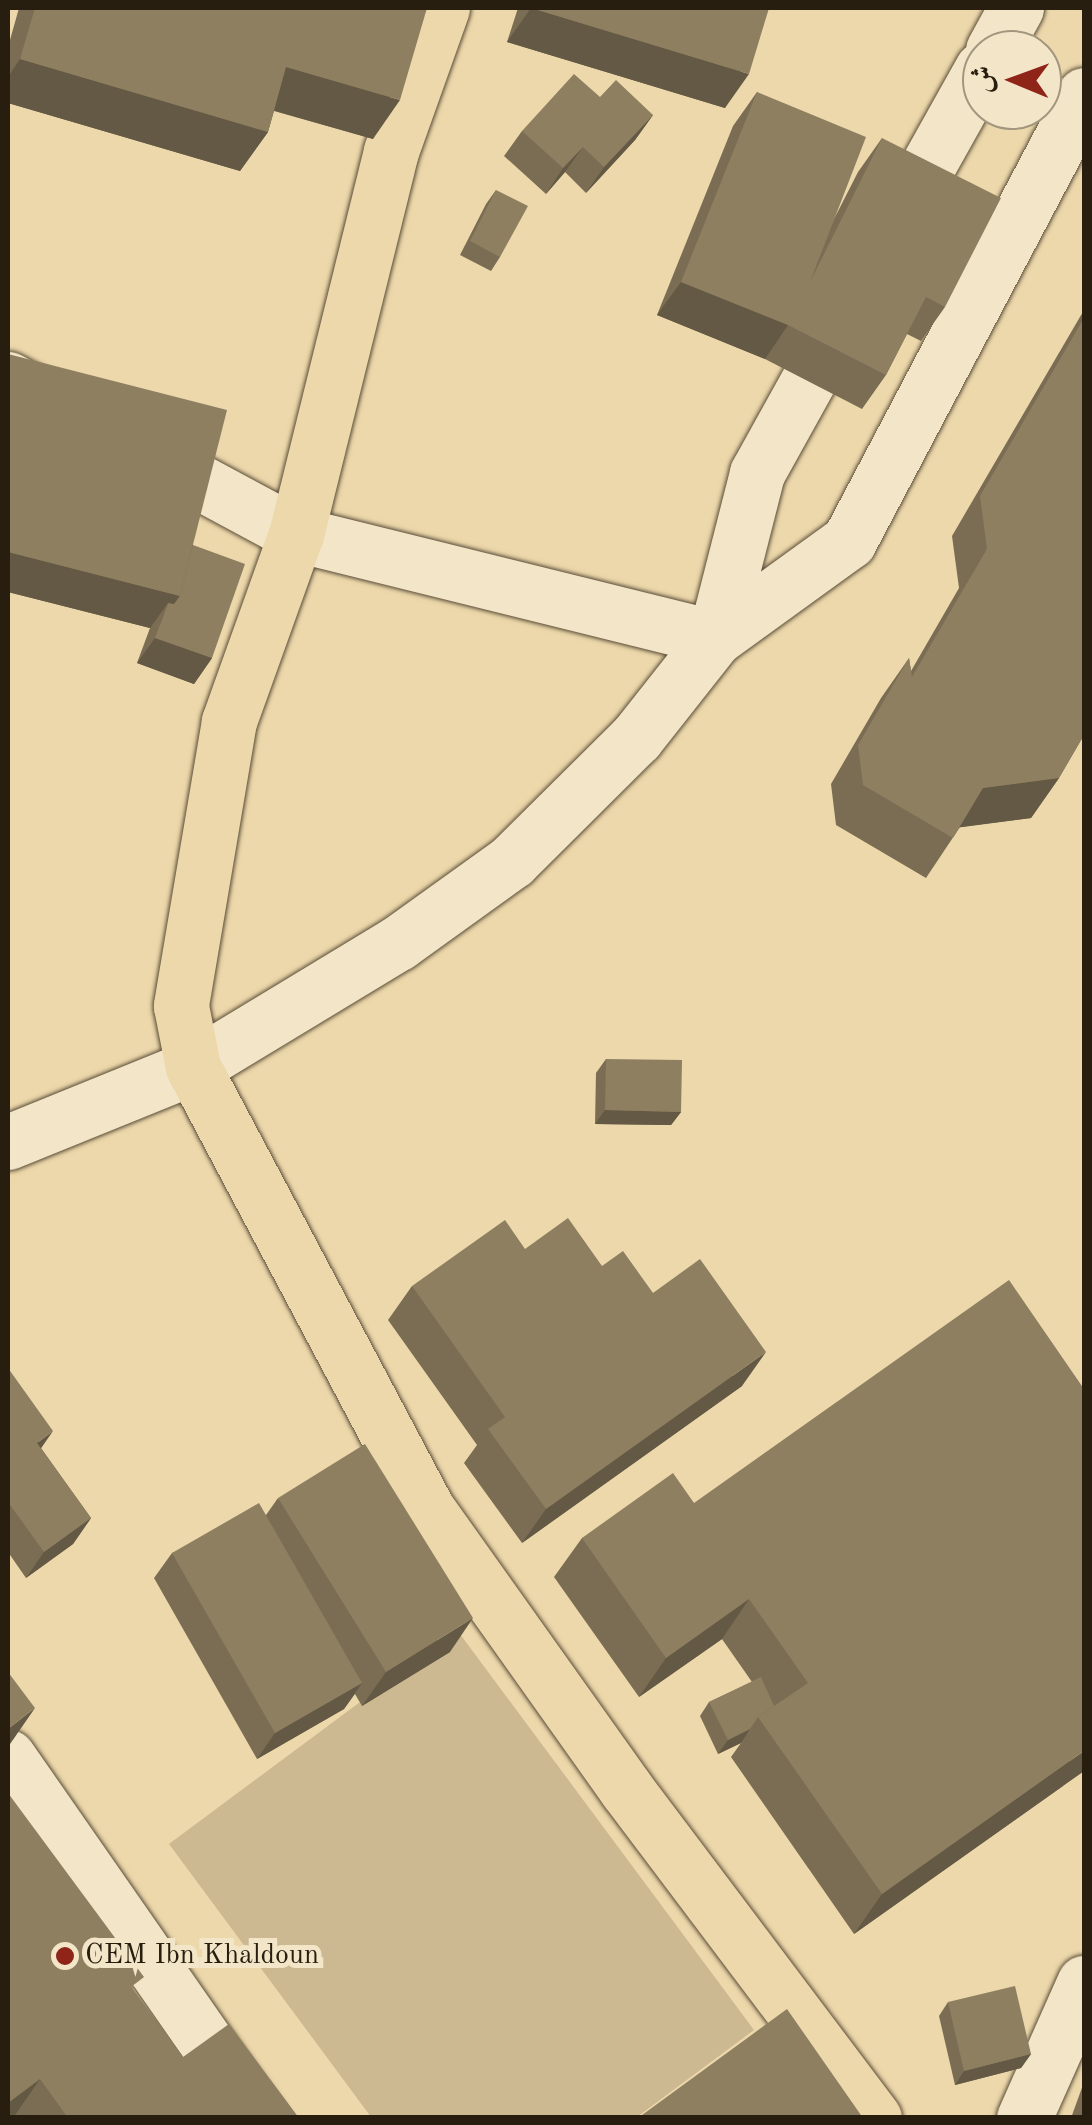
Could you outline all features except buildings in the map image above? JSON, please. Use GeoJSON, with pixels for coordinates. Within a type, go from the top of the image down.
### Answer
{"type":"FeatureCollection","features":[{"type":"Feature","properties":{"kind":"main road"},"geometry":{"type":"LineString","coordinates":[[442,8],[390,151],[296,534],[230,721],[181,1006],[193,1067],[425,1506],[626,1789],[874,2118]]}},
{"type":"Feature","properties":{"kind":"main road"},"geometry":{"type":"LineString","coordinates":[[1004,30],[1016,8]]}},
{"type":"Feature","properties":{"kind":"main road"},"geometry":{"type":"LineString","coordinates":[[8,1142],[193,1067],[398,943],[512,861],[636,738],[715,638],[848,542],[1084,95]]}},
{"type":"Feature","properties":{"kind":"main road"},"geometry":{"type":"LineString","coordinates":[[715,638],[756,473],[962,105]]}},
{"type":"Feature","properties":{"kind":"main road"},"geometry":{"type":"LineString","coordinates":[[8,379],[296,534],[715,638]]}},
{"type":"Feature","properties":{"kind":"main road"},"geometry":{"type":"LineString","coordinates":[[8,1756],[259,2118]]}},
{"type":"Feature","properties":{"kind":"main road"},"geometry":{"type":"LineString","coordinates":[[1024,2118],[1084,1982]]}},
{"type":"Feature","properties":{"kind":"shaded area"},"geometry":{"type":"Polygon","coordinates":[[[457,1630],[754,2030],[637,2117],[371,2117],[169,1844],[457,1630]]]}},
{"type":"Feature","properties":{"kind":"place","name":"CEM Ibn Khaldoun"},"geometry":{"type":"Point","coordinates":[65,1956]}}]}
